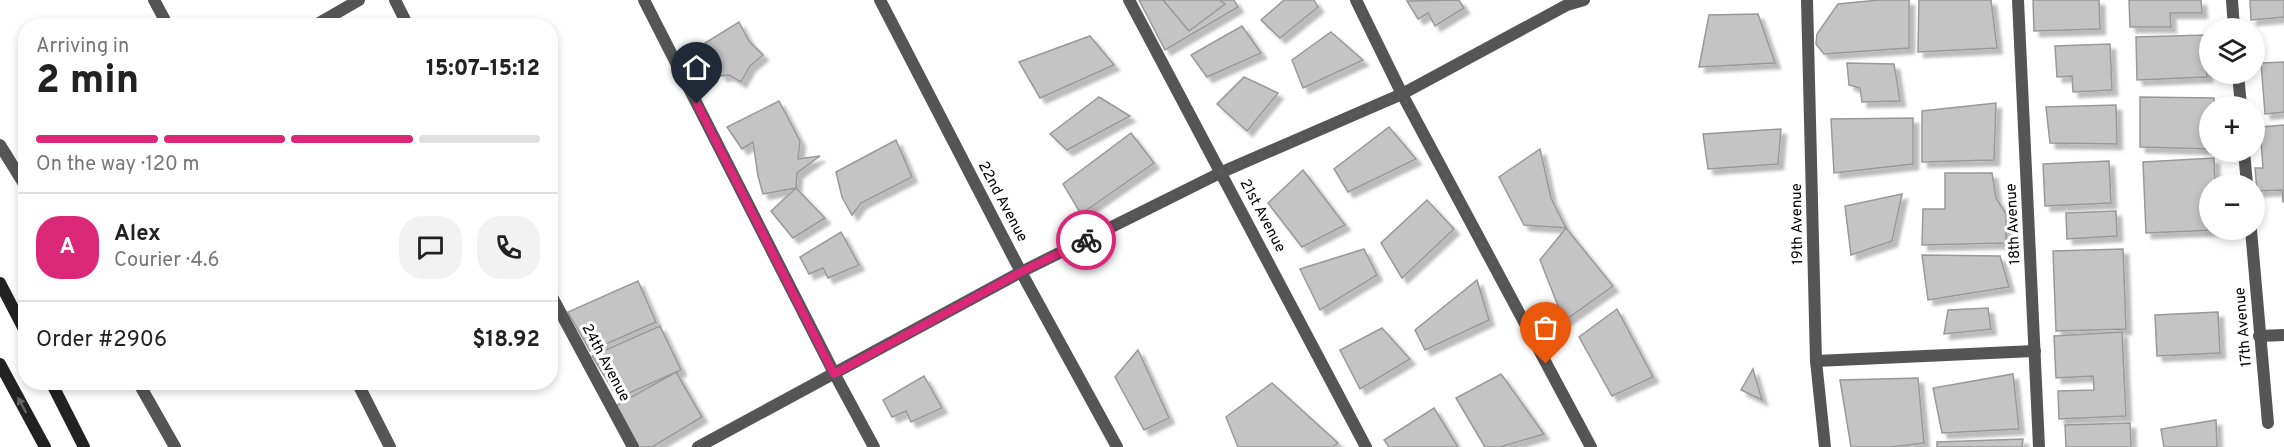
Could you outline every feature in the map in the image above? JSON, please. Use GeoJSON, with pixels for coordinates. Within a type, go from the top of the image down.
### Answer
{"type":"FeatureCollection","features":[{"type":"Feature","properties":{"kind":"main road"},"geometry":{"type":"LineString","coordinates":[[0,283],[18,318]]}},
{"type":"Feature","properties":{"kind":"main road"},"geometry":{"type":"LineString","coordinates":[[0,364],[45,447]]}},
{"type":"Feature","properties":{"kind":"main road"},"geometry":{"type":"LineString","coordinates":[[55,390],[84,447]]}},
{"type":"Feature","properties":{"kind":"street"},"geometry":{"type":"LineString","coordinates":[[154,0],[164,18]]}},
{"type":"Feature","properties":{"kind":"street"},"geometry":{"type":"LineString","coordinates":[[328,18],[359,0]]}},
{"type":"Feature","properties":{"kind":"street"},"geometry":{"type":"LineString","coordinates":[[395,0],[404,18]]}},
{"type":"Feature","properties":{"kind":"street"},"geometry":{"type":"LineString","coordinates":[[644,0],[834,374],[874,447]]}},
{"type":"Feature","properties":{"kind":"street","name":"22nd Avenue"},"geometry":{"type":"LineString","coordinates":[[880,0],[1021,272],[1117,447]]}},
{"type":"Feature","properties":{"kind":"street","name":"21st Avenue"},"geometry":{"type":"LineString","coordinates":[[1129,0],[1222,172],[1365,447]]}},
{"type":"Feature","properties":{"kind":"street"},"geometry":{"type":"LineString","coordinates":[[1356,0],[1402,94],[1591,447]]}},
{"type":"Feature","properties":{"kind":"street"},"geometry":{"type":"LineString","coordinates":[[698,447],[1021,272],[1222,172],[1402,94],[1567,4],[1584,0]]}},
{"type":"Feature","properties":{"kind":"street","name":"19th Avenue"},"geometry":{"type":"LineString","coordinates":[[1807,0],[1816,361],[1825,447]]}},
{"type":"Feature","properties":{"kind":"street","name":"18th Avenue"},"geometry":{"type":"LineString","coordinates":[[2018,0],[2039,447]]}},
{"type":"Feature","properties":{"kind":"street"},"geometry":{"type":"LineString","coordinates":[[2232,0],[2233,18]]}},
{"type":"Feature","properties":{"kind":"street"},"geometry":{"type":"LineString","coordinates":[[0,145],[18,174]]}},
{"type":"Feature","properties":{"kind":"street","name":"17th Avenue"},"geometry":{"type":"LineString","coordinates":[[2252,240],[2268,423]]}},
{"type":"Feature","properties":{"kind":"street","name":"24th Avenue"},"geometry":{"type":"LineString","coordinates":[[558,308],[633,447]]}},
{"type":"Feature","properties":{"kind":"street"},"geometry":{"type":"LineString","coordinates":[[2259,336],[2284,334]]}},
{"type":"Feature","properties":{"kind":"street"},"geometry":{"type":"LineString","coordinates":[[1816,361],[2035,351]]}},
{"type":"Feature","properties":{"kind":"street"},"geometry":{"type":"LineString","coordinates":[[143,390],[175,447]]}},
{"type":"Feature","properties":{"kind":"street"},"geometry":{"type":"LineString","coordinates":[[361,390],[390,447]]}},
{"type":"Feature","properties":{"kind":"building"},"geometry":{"type":"Polygon","coordinates":[[[1139,0],[1234,0],[1238,7],[1165,50],[1139,0]]]}},
{"type":"Feature","properties":{"kind":"building"},"geometry":{"type":"Polygon","coordinates":[[[1163,0],[1219,0],[1225,4],[1189,31],[1163,0]]]}},
{"type":"Feature","properties":{"kind":"building"},"geometry":{"type":"Polygon","coordinates":[[[1284,0],[1314,0],[1318,7],[1280,38],[1261,20],[1284,0]]]}},
{"type":"Feature","properties":{"kind":"building"},"geometry":{"type":"Polygon","coordinates":[[[1459,0],[1464,8],[1435,26],[1428,13],[1418,19],[1407,1],[1459,0]]]}},
{"type":"Feature","properties":{"kind":"building"},"geometry":{"type":"Polygon","coordinates":[[[1909,0],[1909,48],[1824,54],[1816,44],[1817,34],[1838,4],[1909,0]]]}},
{"type":"Feature","properties":{"kind":"building"},"geometry":{"type":"Polygon","coordinates":[[[1919,0],[1991,0],[1997,48],[1918,52],[1919,0]]]}},
{"type":"Feature","properties":{"kind":"building"},"geometry":{"type":"Polygon","coordinates":[[[2033,0],[2099,0],[2100,29],[2034,31],[2033,0]]]}},
{"type":"Feature","properties":{"kind":"building"},"geometry":{"type":"Polygon","coordinates":[[[2129,0],[2201,0],[2202,13],[2170,13],[2171,27],[2130,27],[2129,0]]]}},
{"type":"Feature","properties":{"kind":"building"},"geometry":{"type":"Polygon","coordinates":[[[2250,0],[2284,0],[2284,17],[2251,18],[2250,0]]]}},
{"type":"Feature","properties":{"kind":"building"},"geometry":{"type":"Polygon","coordinates":[[[1758,14],[1775,63],[1699,67],[1709,15],[1758,14]]]}},
{"type":"Feature","properties":{"kind":"building"},"geometry":{"type":"Polygon","coordinates":[[[739,22],[749,41],[763,55],[750,66],[741,82],[729,75],[721,76],[705,43],[739,22]]]}},
{"type":"Feature","properties":{"kind":"building"},"geometry":{"type":"Polygon","coordinates":[[[1242,26],[1261,53],[1207,77],[1191,55],[1242,26]]]}},
{"type":"Feature","properties":{"kind":"building"},"geometry":{"type":"Polygon","coordinates":[[[1331,32],[1363,60],[1303,88],[1292,60],[1331,32]]]}},
{"type":"Feature","properties":{"kind":"building"},"geometry":{"type":"Polygon","coordinates":[[[2199,35],[2199,77],[2137,80],[2136,37],[2199,35]]]}},
{"type":"Feature","properties":{"kind":"building"},"geometry":{"type":"Polygon","coordinates":[[[1090,36],[1114,65],[1040,98],[1019,62],[1090,36]]]}},
{"type":"Feature","properties":{"kind":"building"},"geometry":{"type":"Polygon","coordinates":[[[2110,44],[2112,90],[2073,92],[2072,76],[2057,77],[2055,46],[2110,44]]]}},
{"type":"Feature","properties":{"kind":"building"},"geometry":{"type":"Polygon","coordinates":[[[2284,62],[2284,112],[2265,114],[2263,84],[2265,84],[2265,63],[2284,62]]]}},
{"type":"Feature","properties":{"kind":"building"},"geometry":{"type":"Polygon","coordinates":[[[1847,63],[1894,64],[1900,101],[1862,102],[1860,88],[1849,85],[1847,63]]]}},
{"type":"Feature","properties":{"kind":"building"},"geometry":{"type":"Polygon","coordinates":[[[1244,77],[1278,93],[1247,131],[1217,104],[1244,77]]]}},
{"type":"Feature","properties":{"kind":"building"},"geometry":{"type":"Polygon","coordinates":[[[1099,97],[1130,116],[1067,150],[1050,134],[1099,97]]]}},
{"type":"Feature","properties":{"kind":"building"},"geometry":{"type":"Polygon","coordinates":[[[2140,97],[2199,98],[2199,149],[2140,147],[2140,97]]]}},
{"type":"Feature","properties":{"kind":"building"},"geometry":{"type":"Polygon","coordinates":[[[779,101],[800,141],[798,159],[820,156],[797,173],[796,188],[763,194],[753,142],[742,149],[727,127],[779,101]]]}},
{"type":"Feature","properties":{"kind":"building"},"geometry":{"type":"Polygon","coordinates":[[[1996,103],[1994,160],[1922,162],[1922,111],[1996,103]]]}},
{"type":"Feature","properties":{"kind":"building"},"geometry":{"type":"Polygon","coordinates":[[[2116,105],[2117,144],[2050,143],[2046,107],[2116,105]]]}},
{"type":"Feature","properties":{"kind":"building"},"geometry":{"type":"Polygon","coordinates":[[[1913,118],[1913,164],[1834,173],[1831,119],[1913,118]]]}},
{"type":"Feature","properties":{"kind":"building"},"geometry":{"type":"Polygon","coordinates":[[[2284,125],[2284,202],[2282,190],[2265,191],[2265,174],[2256,174],[2255,168],[2263,168],[2263,162],[2265,162],[2265,127],[2284,125]]]}},
{"type":"Feature","properties":{"kind":"building"},"geometry":{"type":"Polygon","coordinates":[[[1389,127],[1416,159],[1348,192],[1334,169],[1389,127]]]}},
{"type":"Feature","properties":{"kind":"building"},"geometry":{"type":"Polygon","coordinates":[[[1781,129],[1778,164],[1708,169],[1703,134],[1781,129]]]}},
{"type":"Feature","properties":{"kind":"building"},"geometry":{"type":"Polygon","coordinates":[[[1131,133],[1154,163],[1081,214],[1063,184],[1131,133]]]}},
{"type":"Feature","properties":{"kind":"building"},"geometry":{"type":"Polygon","coordinates":[[[896,140],[912,177],[861,203],[852,215],[842,197],[836,172],[896,140]]]}},
{"type":"Feature","properties":{"kind":"building"},"geometry":{"type":"Polygon","coordinates":[[[1540,149],[1551,198],[1566,228],[1524,225],[1499,177],[1540,149]]]}},
{"type":"Feature","properties":{"kind":"building"},"geometry":{"type":"Polygon","coordinates":[[[2199,159],[2199,162],[2214,162],[2215,174],[2199,174],[2199,231],[2146,233],[2143,162],[2199,159]]]}},
{"type":"Feature","properties":{"kind":"building"},"geometry":{"type":"Polygon","coordinates":[[[2109,161],[2111,203],[2045,206],[2043,164],[2109,161]]]}},
{"type":"Feature","properties":{"kind":"building"},"geometry":{"type":"Polygon","coordinates":[[[1303,170],[1345,225],[1302,247],[1268,203],[1303,170]]]}},
{"type":"Feature","properties":{"kind":"building"},"geometry":{"type":"Polygon","coordinates":[[[1945,173],[1992,173],[1996,198],[2006,214],[2006,243],[1922,245],[1923,209],[1945,209],[1945,173]]]}},
{"type":"Feature","properties":{"kind":"building"},"geometry":{"type":"Polygon","coordinates":[[[796,188],[825,218],[793,238],[771,211],[796,188]]]}},
{"type":"Feature","properties":{"kind":"building"},"geometry":{"type":"Polygon","coordinates":[[[1902,194],[1892,241],[1851,255],[1845,206],[1902,194]]]}},
{"type":"Feature","properties":{"kind":"building"},"geometry":{"type":"Polygon","coordinates":[[[1427,200],[1454,229],[1402,278],[1381,243],[1427,200]]]}},
{"type":"Feature","properties":{"kind":"building"},"geometry":{"type":"Polygon","coordinates":[[[2116,211],[2117,236],[2067,239],[2066,213],[2116,211]]]}},
{"type":"Feature","properties":{"kind":"building"},"geometry":{"type":"Polygon","coordinates":[[[1566,228],[1613,286],[1564,321],[1540,260],[1566,228]]]}},
{"type":"Feature","properties":{"kind":"building"},"geometry":{"type":"Polygon","coordinates":[[[841,232],[859,265],[828,278],[823,268],[809,274],[800,257],[841,232]]]}},
{"type":"Feature","properties":{"kind":"building"},"geometry":{"type":"Polygon","coordinates":[[[1364,249],[1377,275],[1320,310],[1300,269],[1364,249]]]}},
{"type":"Feature","properties":{"kind":"building"},"geometry":{"type":"Polygon","coordinates":[[[2123,249],[2126,329],[2056,331],[2053,251],[2123,249]]]}},
{"type":"Feature","properties":{"kind":"building"},"geometry":{"type":"Polygon","coordinates":[[[1922,255],[2000,256],[2009,287],[1928,300],[1922,255]]]}},
{"type":"Feature","properties":{"kind":"building"},"geometry":{"type":"Polygon","coordinates":[[[1477,280],[1489,320],[1425,350],[1415,330],[1477,280]]]}},
{"type":"Feature","properties":{"kind":"building"},"geometry":{"type":"Polygon","coordinates":[[[638,281],[656,322],[590,351],[568,312],[638,281]]]}},
{"type":"Feature","properties":{"kind":"building"},"geometry":{"type":"Polygon","coordinates":[[[1988,308],[1991,329],[1944,334],[1948,310],[1988,308]]]}},
{"type":"Feature","properties":{"kind":"building"},"geometry":{"type":"Polygon","coordinates":[[[1617,309],[1653,377],[1612,396],[1579,337],[1617,309]]]}},
{"type":"Feature","properties":{"kind":"building"},"geometry":{"type":"Polygon","coordinates":[[[2218,312],[2220,353],[2157,356],[2155,315],[2218,312]]]}},
{"type":"Feature","properties":{"kind":"building"},"geometry":{"type":"Polygon","coordinates":[[[660,326],[681,370],[618,398],[592,356],[660,326]]]}},
{"type":"Feature","properties":{"kind":"building"},"geometry":{"type":"Polygon","coordinates":[[[1382,328],[1410,359],[1360,389],[1340,350],[1382,328]]]}},
{"type":"Feature","properties":{"kind":"building"},"geometry":{"type":"Polygon","coordinates":[[[2122,332],[2126,416],[2059,419],[2058,391],[2094,390],[2093,376],[2056,378],[2054,336],[2122,332]]]}},
{"type":"Feature","properties":{"kind":"building"},"geometry":{"type":"Polygon","coordinates":[[[1138,350],[1169,418],[1144,430],[1115,377],[1138,350]]]}},
{"type":"Feature","properties":{"kind":"building"},"geometry":{"type":"Polygon","coordinates":[[[1753,369],[1762,400],[1741,390],[1753,369]]]}},
{"type":"Feature","properties":{"kind":"building"},"geometry":{"type":"Polygon","coordinates":[[[676,372],[702,417],[652,447],[639,447],[612,408],[676,372]]]}},
{"type":"Feature","properties":{"kind":"building"},"geometry":{"type":"Polygon","coordinates":[[[1501,374],[1544,434],[1500,447],[1485,447],[1456,398],[1501,374]]]}},
{"type":"Feature","properties":{"kind":"building"},"geometry":{"type":"Polygon","coordinates":[[[2013,374],[2019,429],[1942,433],[1933,388],[2013,374]]]}},
{"type":"Feature","properties":{"kind":"building"},"geometry":{"type":"Polygon","coordinates":[[[924,376],[942,408],[911,422],[906,411],[892,417],[883,400],[924,376]]]}},
{"type":"Feature","properties":{"kind":"building"},"geometry":{"type":"Polygon","coordinates":[[[1918,378],[1924,443],[1891,447],[1851,447],[1840,380],[1918,378]]]}},
{"type":"Feature","properties":{"kind":"building"},"geometry":{"type":"Polygon","coordinates":[[[1272,383],[1338,443],[1332,447],[1238,447],[1226,417],[1272,383]]]}},
{"type":"Feature","properties":{"kind":"building"},"geometry":{"type":"Polygon","coordinates":[[[1434,408],[1458,447],[1389,447],[1384,440],[1434,408]]]}},
{"type":"Feature","properties":{"kind":"building"},"geometry":{"type":"Polygon","coordinates":[[[2216,420],[2217,447],[2164,447],[2161,429],[2216,420]]]}},
{"type":"Feature","properties":{"kind":"building"},"geometry":{"type":"Polygon","coordinates":[[[2130,423],[2131,447],[2066,447],[2065,425],[2130,423]]]}},
{"type":"Feature","properties":{"kind":"building"},"geometry":{"type":"Polygon","coordinates":[[[2023,439],[2022,447],[1937,447],[1937,442],[2023,439]]]}},
{"type":"Feature","properties":{"kind":"way so far"},"geometry":{"type":"LineString","coordinates":[[1086,240],[1222,172],[1402,94],[1546,364]]}},
{"type":"Feature","properties":{"kind":"route"},"geometry":{"type":"LineString","coordinates":[[697,104],[834,374],[1021,272],[1086,240]]}}]}
